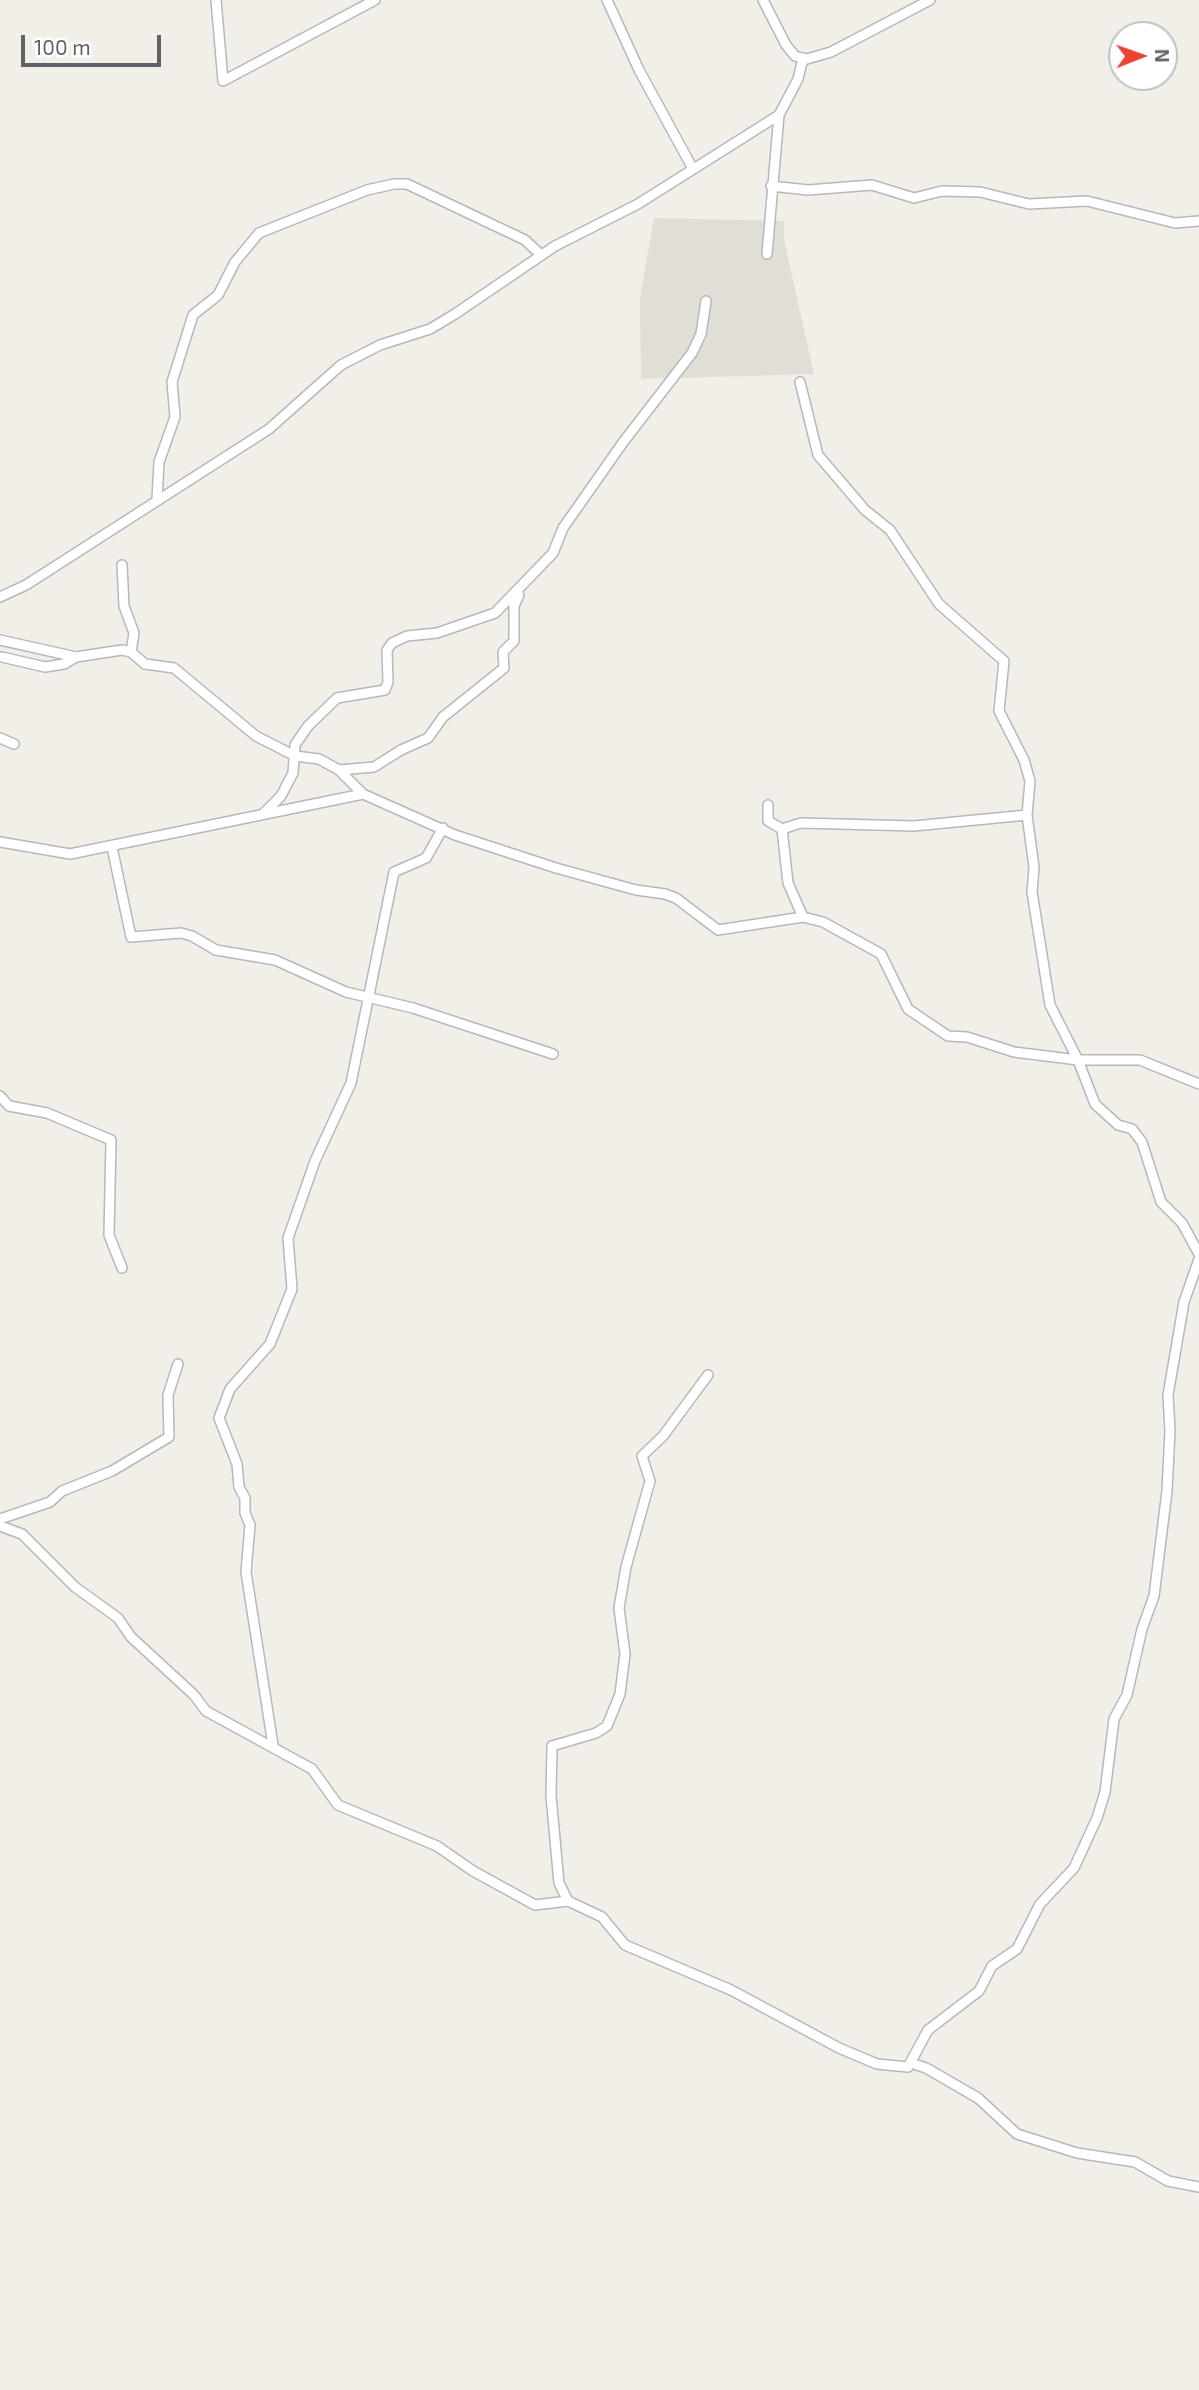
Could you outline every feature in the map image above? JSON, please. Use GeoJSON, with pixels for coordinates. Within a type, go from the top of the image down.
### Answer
{"type":"FeatureCollection","features":[{"type":"Feature","properties":{"kind":"street"},"geometry":{"type":"LineString","coordinates":[[216,0],[223,82],[375,0]]}},
{"type":"Feature","properties":{"kind":"street"},"geometry":{"type":"LineString","coordinates":[[607,0],[639,70],[692,169]]}},
{"type":"Feature","properties":{"kind":"street"},"geometry":{"type":"LineString","coordinates":[[763,0],[786,45],[795,56],[803,58],[831,52],[930,0]]}},
{"type":"Feature","properties":{"kind":"street"},"geometry":{"type":"LineString","coordinates":[[767,254],[779,115],[798,79],[803,58]]}},
{"type":"Feature","properties":{"kind":"street"},"geometry":{"type":"LineString","coordinates":[[0,597],[26,585],[269,429],[341,365],[380,345],[430,329],[541,255],[638,204],[779,115]]}},
{"type":"Feature","properties":{"kind":"street"},"geometry":{"type":"LineString","coordinates":[[157,499],[159,462],[175,417],[172,382],[193,315],[218,295],[235,262],[259,233],[367,190],[407,184],[525,240],[541,255]]}},
{"type":"Feature","properties":{"kind":"street"},"geometry":{"type":"LineString","coordinates":[[771,186],[808,190],[872,185],[914,198],[942,191],[981,192],[1029,204],[1087,201],[1175,223],[1199,221]]}},
{"type":"Feature","properties":{"kind":"street"},"geometry":{"type":"LineString","coordinates":[[264,813],[281,796],[293,773],[299,738],[337,698],[384,690],[388,682],[387,650],[392,643],[407,636],[437,633],[495,613],[506,606],[526,578],[553,553],[563,528],[608,463],[692,352],[701,334],[706,301]]}},
{"type":"Feature","properties":{"kind":"street"},"geometry":{"type":"LineString","coordinates":[[0,1525],[22,1534],[75,1587],[118,1619],[131,1637],[194,1695],[206,1711],[273,1745],[312,1769],[338,1805],[437,1846],[474,1871],[535,1905],[568,1901],[602,1917],[625,1945],[731,1990],[839,2048],[877,2064],[908,2067],[928,2030],[979,1991],[992,1966],[1017,1949],[1040,1904],[1074,1868],[1097,1818],[1105,1792],[1114,1720],[1127,1695],[1142,1629],[1154,1596],[1167,1491],[1170,1431],[1168,1395],[1184,1302],[1199,1260],[1182,1223],[1161,1202],[1142,1142],[1132,1129],[1118,1125],[1095,1104],[1078,1060],[1050,1005],[1032,891],[1034,867],[1027,815],[1030,781],[1024,760],[999,711],[1004,661],[939,604],[890,530],[865,510],[818,455],[800,382]]}},
{"type":"Feature","properties":{"kind":"street"},"geometry":{"type":"LineString","coordinates":[[122,565],[124,606],[135,633],[131,652]]}},
{"type":"Feature","properties":{"kind":"street"},"geometry":{"type":"LineString","coordinates":[[339,770],[374,767],[401,750],[428,738],[443,717],[504,668],[503,652],[514,641],[514,606],[526,578]]}},
{"type":"Feature","properties":{"kind":"street"},"geometry":{"type":"LineString","coordinates":[[0,640],[76,657],[122,650],[131,652],[145,664],[174,668],[257,736],[295,756],[319,759],[339,770],[363,794],[455,835],[556,868],[636,890],[666,894],[676,898],[718,930],[803,917],[823,922],[875,949],[886,962],[896,989],[908,1009],[948,1036],[968,1037],[1014,1052],[1078,1060],[1140,1060],[1199,1084]]}},
{"type":"Feature","properties":{"kind":"street"},"geometry":{"type":"LineString","coordinates":[[2,657],[45,667],[64,664],[76,657]]}},
{"type":"Feature","properties":{"kind":"street"},"geometry":{"type":"LineString","coordinates":[[0,738],[14,744]]}},
{"type":"Feature","properties":{"kind":"street"},"geometry":{"type":"LineString","coordinates":[[0,842],[70,854],[363,794]]}},
{"type":"Feature","properties":{"kind":"street"},"geometry":{"type":"LineString","coordinates":[[768,805],[768,821],[782,829],[801,823],[914,826],[1027,815]]}},
{"type":"Feature","properties":{"kind":"street"},"geometry":{"type":"LineString","coordinates":[[273,1745],[246,1572],[250,1525],[245,1513],[245,1498],[239,1487],[237,1464],[219,1418],[230,1389],[270,1344],[292,1289],[288,1238],[315,1161],[351,1083],[394,873],[426,858],[443,828]]}},
{"type":"Feature","properties":{"kind":"street"},"geometry":{"type":"LineString","coordinates":[[782,829],[788,883],[803,917]]}},
{"type":"Feature","properties":{"kind":"street"},"geometry":{"type":"LineString","coordinates":[[112,847],[131,937],[181,933],[192,936],[216,950],[275,960],[367,999],[413,1008],[553,1055]]}},
{"type":"Feature","properties":{"kind":"street"},"geometry":{"type":"LineString","coordinates":[[0,1096],[9,1106],[47,1113],[111,1140],[109,1235],[122,1268]]}},
{"type":"Feature","properties":{"kind":"street"},"geometry":{"type":"LineString","coordinates":[[0,1525],[50,1502],[62,1490],[113,1471],[169,1437],[168,1395],[178,1364]]}},
{"type":"Feature","properties":{"kind":"street"},"geometry":{"type":"LineString","coordinates":[[568,1901],[559,1883],[551,1786],[552,1746],[596,1733],[607,1726],[620,1694],[625,1654],[619,1608],[626,1567],[650,1481],[642,1456],[663,1436],[708,1375]]}},
{"type":"Feature","properties":{"kind":"street"},"geometry":{"type":"LineString","coordinates":[[911,2063],[926,2068],[978,2098],[1017,2134],[1077,2153],[1135,2162],[1168,2180],[1199,2187]]}},
{"type":"Feature","properties":{"kind":"shaded area"},"geometry":{"type":"Polygon","coordinates":[[[654,218],[784,221],[784,240],[814,374],[641,379],[640,298],[654,218]]]}}]}
